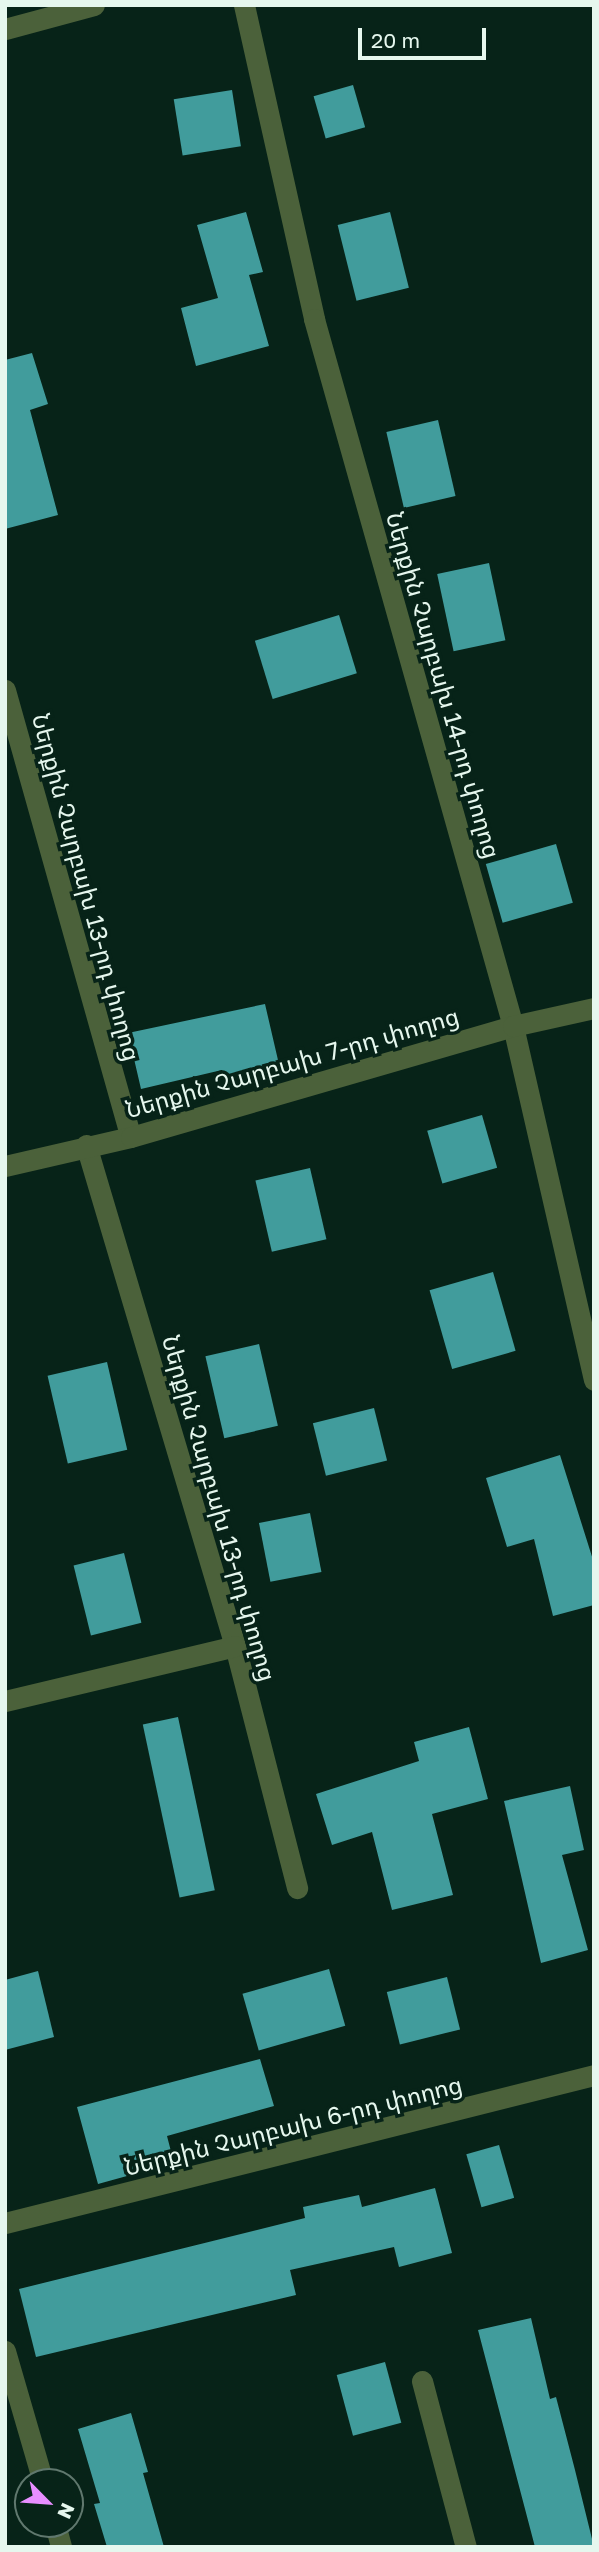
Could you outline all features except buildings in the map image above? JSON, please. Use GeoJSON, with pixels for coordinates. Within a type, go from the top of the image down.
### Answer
{"type":"FeatureCollection","features":[{"type":"Feature","properties":{"kind":"street"},"geometry":{"type":"LineString","coordinates":[[5,29],[94,5]]}},
{"type":"Feature","properties":{"kind":"street","name":"Ներքին Չարբախ 14-րդ փողոց"},"geometry":{"type":"LineString","coordinates":[[244,5],[314,319],[513,1026],[594,1380]]}},
{"type":"Feature","properties":{"kind":"street","name":"Ներքին Չարբախ 13-րդ փողոց"},"geometry":{"type":"LineString","coordinates":[[5,690],[131,1137]]}},
{"type":"Feature","properties":{"kind":"street","name":"Ներքին Չարբախ 7-րդ փողոց"},"geometry":{"type":"LineString","coordinates":[[5,1166],[86,1145],[131,1137],[513,1026],[594,1008]]}},
{"type":"Feature","properties":{"kind":"street","name":"Ներքին Չարբախ 13-րդ փողոց"},"geometry":{"type":"LineString","coordinates":[[86,1145],[235,1646],[297,1888]]}},
{"type":"Feature","properties":{"kind":"street"},"geometry":{"type":"LineString","coordinates":[[5,1701],[235,1646]]}},
{"type":"Feature","properties":{"kind":"street","name":"Ներքին Չարբախ 6-րդ փողոց"},"geometry":{"type":"LineString","coordinates":[[5,2223],[594,2075]]}},
{"type":"Feature","properties":{"kind":"street"},"geometry":{"type":"LineString","coordinates":[[5,2351],[39,2468]]}},
{"type":"Feature","properties":{"kind":"street"},"geometry":{"type":"LineString","coordinates":[[422,2381],[466,2547]]}}]}
